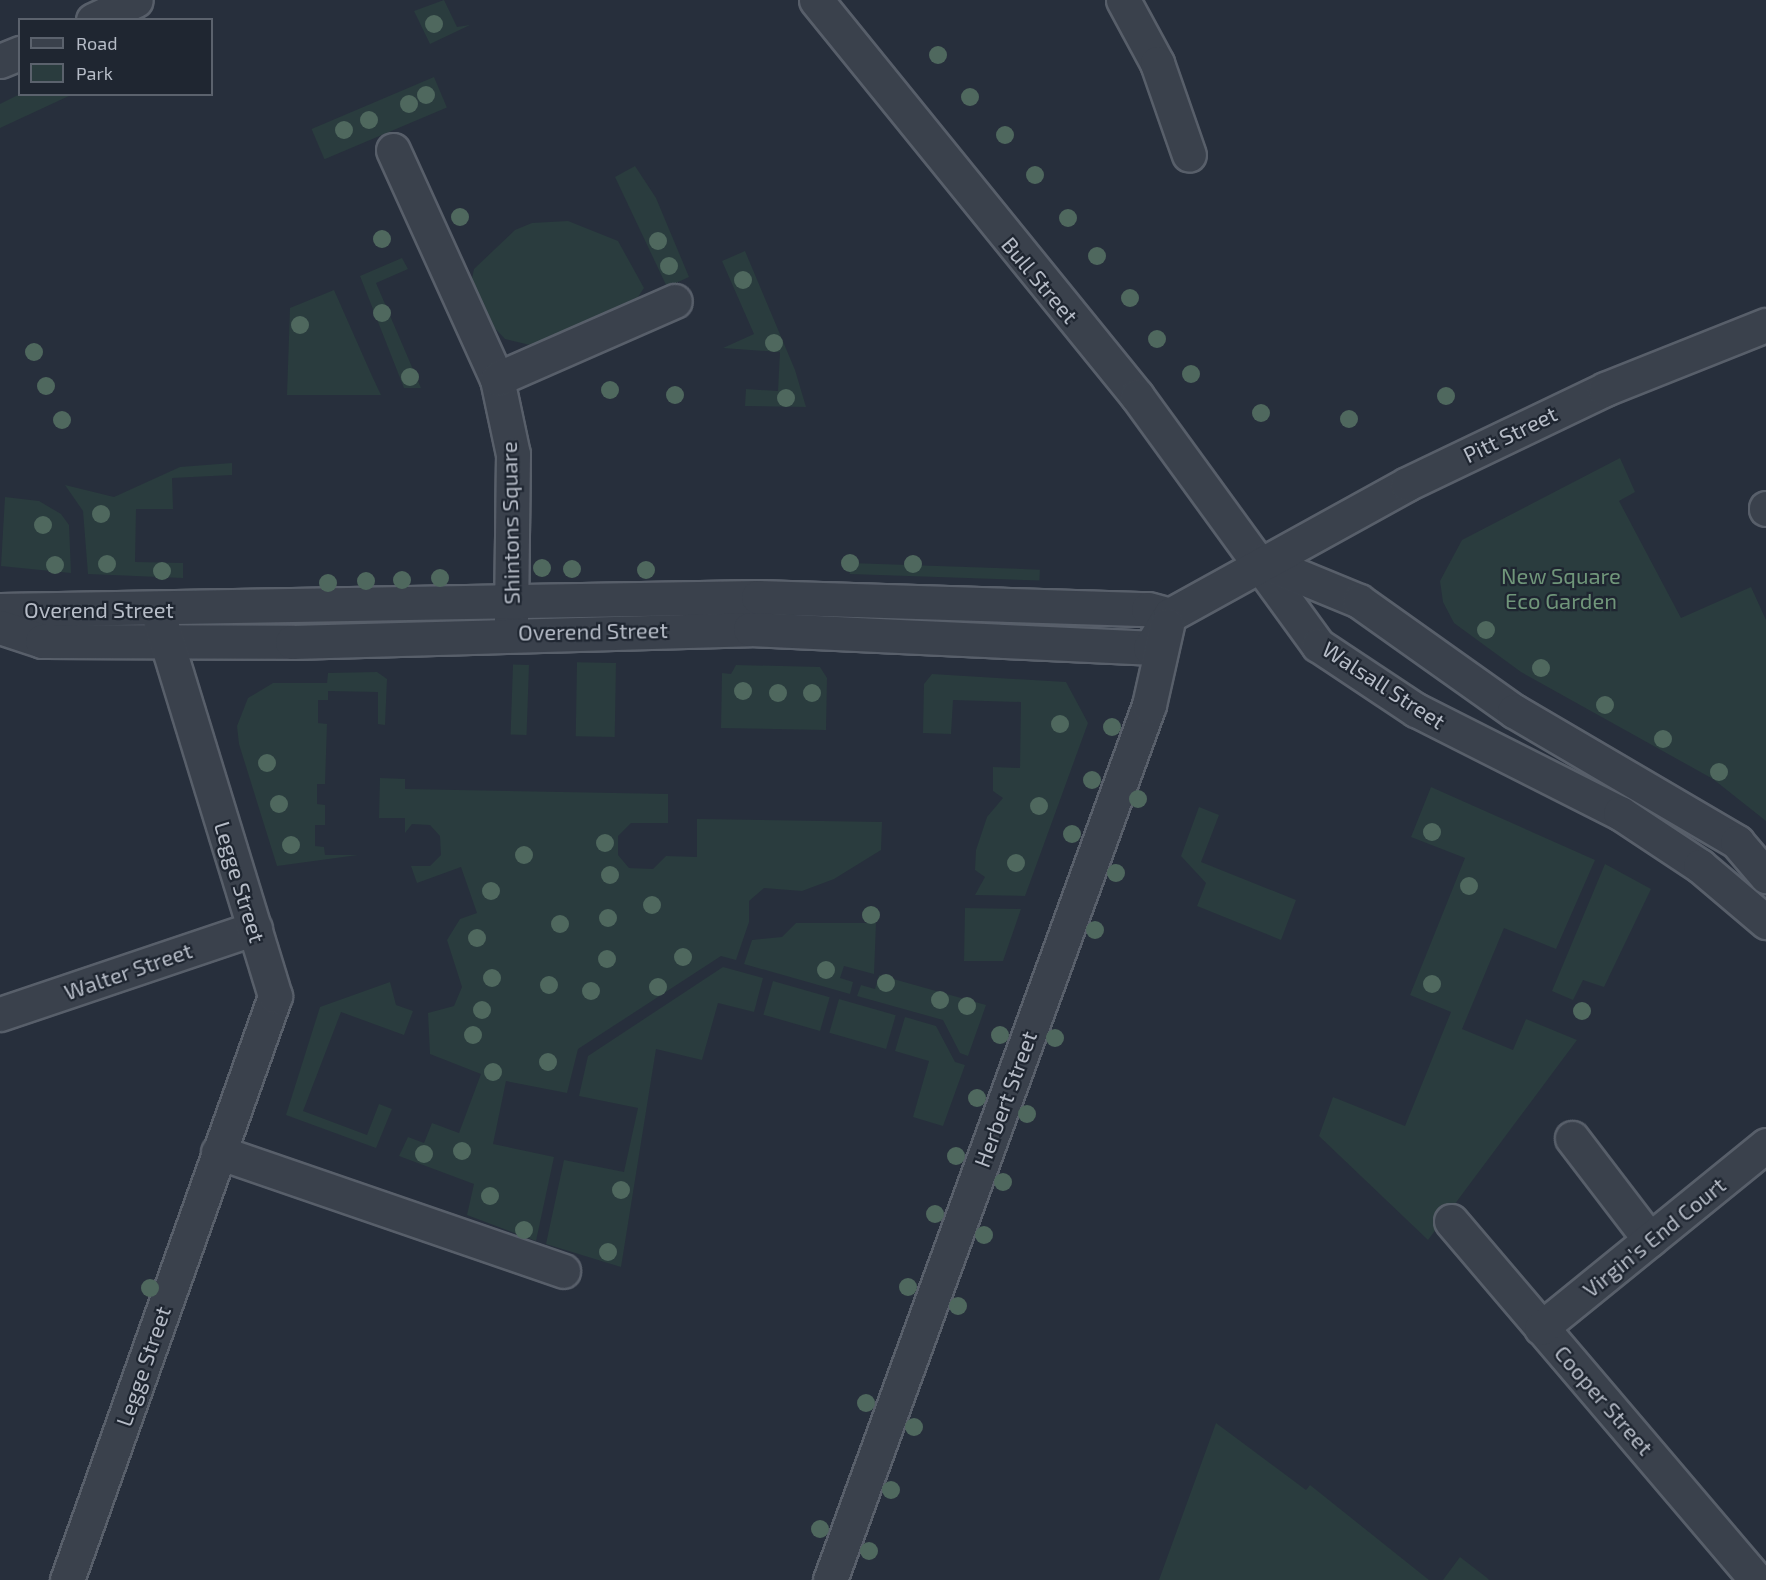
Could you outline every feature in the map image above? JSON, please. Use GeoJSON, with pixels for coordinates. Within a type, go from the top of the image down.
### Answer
{"type":"FeatureCollection","features":[{"type":"Feature","properties":{"kind":"street"},"geometry":{"type":"LineString","coordinates":[[97,18],[136,0]]}},
{"type":"Feature","properties":{"kind":"street","name":"Bull Street"},"geometry":{"type":"LineString","coordinates":[[816,0],[1137,396],[1262,561]]}},
{"type":"Feature","properties":{"kind":"street"},"geometry":{"type":"LineString","coordinates":[[1133,3],[1189,155]]}},
{"type":"Feature","properties":{"kind":"street"},"geometry":{"type":"LineString","coordinates":[[0,61],[18,54]]}},
{"type":"Feature","properties":{"kind":"street","name":"Shintons Square"},"geometry":{"type":"LineString","coordinates":[[393,150],[496,379],[513,454],[512,617]]}},
{"type":"Feature","properties":{"kind":"street"},"geometry":{"type":"LineString","coordinates":[[496,379],[675,301]]}},
{"type":"Feature","properties":{"kind":"street","name":"Pitt Street"},"geometry":{"type":"LineString","coordinates":[[1262,561],[1525,426],[1766,325]]}},
{"type":"Feature","properties":{"kind":"street"},"geometry":{"type":"LineString","coordinates":[[1262,561],[1359,601],[1514,711],[1737,842],[1766,876]]}},
{"type":"Feature","properties":{"kind":"street","name":"Overend Street"},"geometry":{"type":"LineString","coordinates":[[0,610],[156,609],[512,617],[1150,648],[1170,615],[1262,561]]}},
{"type":"Feature","properties":{"kind":"street","name":"Walsall Street"},"geometry":{"type":"LineString","coordinates":[[1262,561],[1318,645],[1416,710],[1620,813],[1700,866],[1766,922]]}},
{"type":"Feature","properties":{"kind":"street","name":"Legge Street"},"geometry":{"type":"LineString","coordinates":[[67,1580],[275,996],[156,609]]}},
{"type":"Feature","properties":{"kind":"street","name":"Herbert Street"},"geometry":{"type":"LineString","coordinates":[[830,1580],[1149,705],[1170,615]]}},
{"type":"Feature","properties":{"kind":"street","name":"Overend Street"},"geometry":{"type":"LineString","coordinates":[[0,627],[42,641],[168,642],[512,617]]}},
{"type":"Feature","properties":{"kind":"street","name":"Walter Street"},"geometry":{"type":"LineString","coordinates":[[0,1014],[255,928]]}},
{"type":"Feature","properties":{"kind":"street"},"geometry":{"type":"LineString","coordinates":[[1572,1138],[1650,1240]]}},
{"type":"Feature","properties":{"kind":"street","name":"Virgin's End Court"},"geometry":{"type":"LineString","coordinates":[[1541,1328],[1766,1145]]}},
{"type":"Feature","properties":{"kind":"street"},"geometry":{"type":"LineString","coordinates":[[218,1152],[563,1271]]}},
{"type":"Feature","properties":{"kind":"street","name":"Cooper Street"},"geometry":{"type":"LineString","coordinates":[[1451,1221],[1757,1580]]}},
{"type":"Feature","properties":{"kind":"green space"},"geometry":{"type":"Polygon","coordinates":[[[444,0],[457,27],[470,25],[430,44],[414,11],[444,0]]]}},
{"type":"Feature","properties":{"kind":"green space"},"geometry":{"type":"Polygon","coordinates":[[[434,77],[447,107],[324,159],[312,129],[434,77]]]}},
{"type":"Feature","properties":{"kind":"green space"},"geometry":{"type":"Polygon","coordinates":[[[18,95],[69,96],[0,128],[0,104],[18,95]]]}},
{"type":"Feature","properties":{"kind":"green space"},"geometry":{"type":"Polygon","coordinates":[[[635,166],[656,198],[689,277],[667,287],[615,177],[635,166]]]}},
{"type":"Feature","properties":{"kind":"green space"},"geometry":{"type":"Polygon","coordinates":[[[568,221],[618,241],[644,288],[638,297],[543,341],[530,345],[505,339],[488,321],[471,284],[474,269],[515,230],[532,223],[568,221]]]}},
{"type":"Feature","properties":{"kind":"green space"},"geometry":{"type":"Polygon","coordinates":[[[745,251],[795,370],[806,407],[745,406],[746,389],[778,391],[780,352],[723,348],[754,334],[722,261],[745,251]]]}},
{"type":"Feature","properties":{"kind":"green space"},"geometry":{"type":"Polygon","coordinates":[[[402,258],[408,269],[376,283],[421,388],[404,388],[360,276],[402,258]]]}},
{"type":"Feature","properties":{"kind":"green space"},"geometry":{"type":"Polygon","coordinates":[[[334,290],[381,395],[287,395],[290,308],[334,290]]]}},
{"type":"Feature","properties":{"kind":"green space","name":"New Square Eco Garden"},"geometry":{"type":"Polygon","coordinates":[[[1620,458],[1635,492],[1619,501],[1681,618],[1751,587],[1766,620],[1766,821],[1713,779],[1521,672],[1454,623],[1443,602],[1440,581],[1462,540],[1620,458]]]}},
{"type":"Feature","properties":{"kind":"green space"},"geometry":{"type":"Polygon","coordinates":[[[232,463],[232,475],[172,478],[173,509],[136,509],[135,562],[183,563],[183,578],[88,574],[83,511],[65,485],[114,497],[180,467],[232,463]]]}},
{"type":"Feature","properties":{"kind":"green space"},"geometry":{"type":"Polygon","coordinates":[[[5,497],[39,501],[61,514],[69,525],[71,573],[1,566],[5,497]]]}},
{"type":"Feature","properties":{"kind":"green space"},"geometry":{"type":"Polygon","coordinates":[[[850,563],[1040,570],[1040,581],[850,574],[850,563]]]}},
{"type":"Feature","properties":{"kind":"green space"},"geometry":{"type":"Polygon","coordinates":[[[577,662],[616,663],[615,737],[576,736],[577,662]]]}},
{"type":"Feature","properties":{"kind":"green space"},"geometry":{"type":"Polygon","coordinates":[[[513,664],[529,665],[527,735],[511,734],[513,664]]]}},
{"type":"Feature","properties":{"kind":"green space"},"geometry":{"type":"Polygon","coordinates":[[[736,665],[820,667],[827,678],[826,730],[721,728],[722,673],[731,674],[736,665]]]}},
{"type":"Feature","properties":{"kind":"green space"},"geometry":{"type":"Polygon","coordinates":[[[377,672],[387,679],[385,725],[378,724],[378,692],[328,691],[328,700],[318,700],[318,723],[327,724],[325,784],[317,784],[317,804],[325,805],[325,825],[315,825],[315,846],[324,847],[325,855],[358,855],[277,866],[239,744],[237,726],[248,698],[273,683],[327,683],[328,673],[377,672]]]}},
{"type":"Feature","properties":{"kind":"green space"},"geometry":{"type":"Polygon","coordinates":[[[932,674],[1066,682],[1088,723],[1025,896],[975,895],[985,877],[975,870],[976,850],[987,817],[1003,798],[993,791],[993,767],[1020,768],[1021,702],[953,700],[951,734],[923,733],[924,684],[932,674]]]}},
{"type":"Feature","properties":{"kind":"green space"},"geometry":{"type":"Polygon","coordinates":[[[380,778],[405,779],[405,789],[668,794],[668,823],[631,823],[618,836],[618,855],[629,868],[653,869],[666,856],[697,857],[697,819],[882,822],[881,850],[834,879],[802,891],[764,888],[749,901],[749,922],[736,960],[721,956],[578,1049],[567,1093],[506,1081],[493,1144],[554,1157],[536,1241],[467,1215],[474,1184],[399,1156],[408,1137],[424,1143],[432,1123],[459,1133],[481,1074],[430,1054],[428,1013],[454,1006],[462,987],[447,940],[460,919],[477,913],[461,867],[417,883],[411,866],[430,866],[441,855],[440,836],[430,825],[412,824],[405,833],[405,818],[379,818],[380,778]]]}},
{"type":"Feature","properties":{"kind":"green space"},"geometry":{"type":"Polygon","coordinates":[[[1431,787],[1595,860],[1556,949],[1504,928],[1462,1029],[1513,1050],[1526,1019],[1577,1040],[1428,1240],[1319,1136],[1333,1097],[1405,1126],[1451,1012],[1410,995],[1465,858],[1411,837],[1431,787]]]}},
{"type":"Feature","properties":{"kind":"green space"},"geometry":{"type":"Polygon","coordinates":[[[1199,807],[1219,815],[1201,862],[1296,900],[1281,940],[1197,906],[1206,883],[1181,856],[1199,807]]]}},
{"type":"Feature","properties":{"kind":"green space"},"geometry":{"type":"Polygon","coordinates":[[[1605,864],[1651,889],[1604,987],[1583,980],[1573,1000],[1552,991],[1605,864]]]}},
{"type":"Feature","properties":{"kind":"green space"},"geometry":{"type":"Polygon","coordinates":[[[965,908],[1021,909],[1003,961],[964,961],[965,908]]]}},
{"type":"Feature","properties":{"kind":"green space"},"geometry":{"type":"Polygon","coordinates":[[[796,923],[876,923],[874,974],[844,966],[840,978],[853,982],[850,994],[744,964],[752,940],[782,937],[796,923]]]}},
{"type":"Feature","properties":{"kind":"green space"},"geometry":{"type":"Polygon","coordinates":[[[723,967],[763,978],[754,1012],[718,1003],[702,1060],[656,1049],[621,1267],[546,1244],[564,1160],[624,1172],[638,1108],[579,1096],[588,1056],[723,967]]]}},
{"type":"Feature","properties":{"kind":"green space"},"geometry":{"type":"Polygon","coordinates":[[[879,975],[986,1005],[968,1056],[960,1053],[943,1020],[857,996],[861,985],[875,989],[879,975]]]}},
{"type":"Feature","properties":{"kind":"green space"},"geometry":{"type":"Polygon","coordinates":[[[773,981],[830,997],[820,1031],[763,1015],[773,981]]]}},
{"type":"Feature","properties":{"kind":"green space"},"geometry":{"type":"Polygon","coordinates":[[[390,982],[396,1005],[413,1011],[404,1035],[341,1012],[303,1111],[367,1135],[379,1104],[392,1109],[376,1148],[286,1115],[320,1007],[390,982]]]}},
{"type":"Feature","properties":{"kind":"green space"},"geometry":{"type":"Polygon","coordinates":[[[839,999],[896,1015],[886,1049],[829,1033],[839,999]]]}},
{"type":"Feature","properties":{"kind":"green space"},"geometry":{"type":"Polygon","coordinates":[[[905,1017],[936,1026],[955,1062],[965,1065],[943,1126],[913,1117],[929,1061],[895,1051],[905,1017]]]}},
{"type":"Feature","properties":{"kind":"green space"},"geometry":{"type":"Polygon","coordinates":[[[1216,1423],[1306,1490],[1310,1485],[1429,1580],[1159,1580],[1216,1423]]]}},
{"type":"Feature","properties":{"kind":"green space"},"geometry":{"type":"Polygon","coordinates":[[[1460,1557],[1486,1577],[1489,1580],[1443,1580],[1460,1557]]]}}]}
